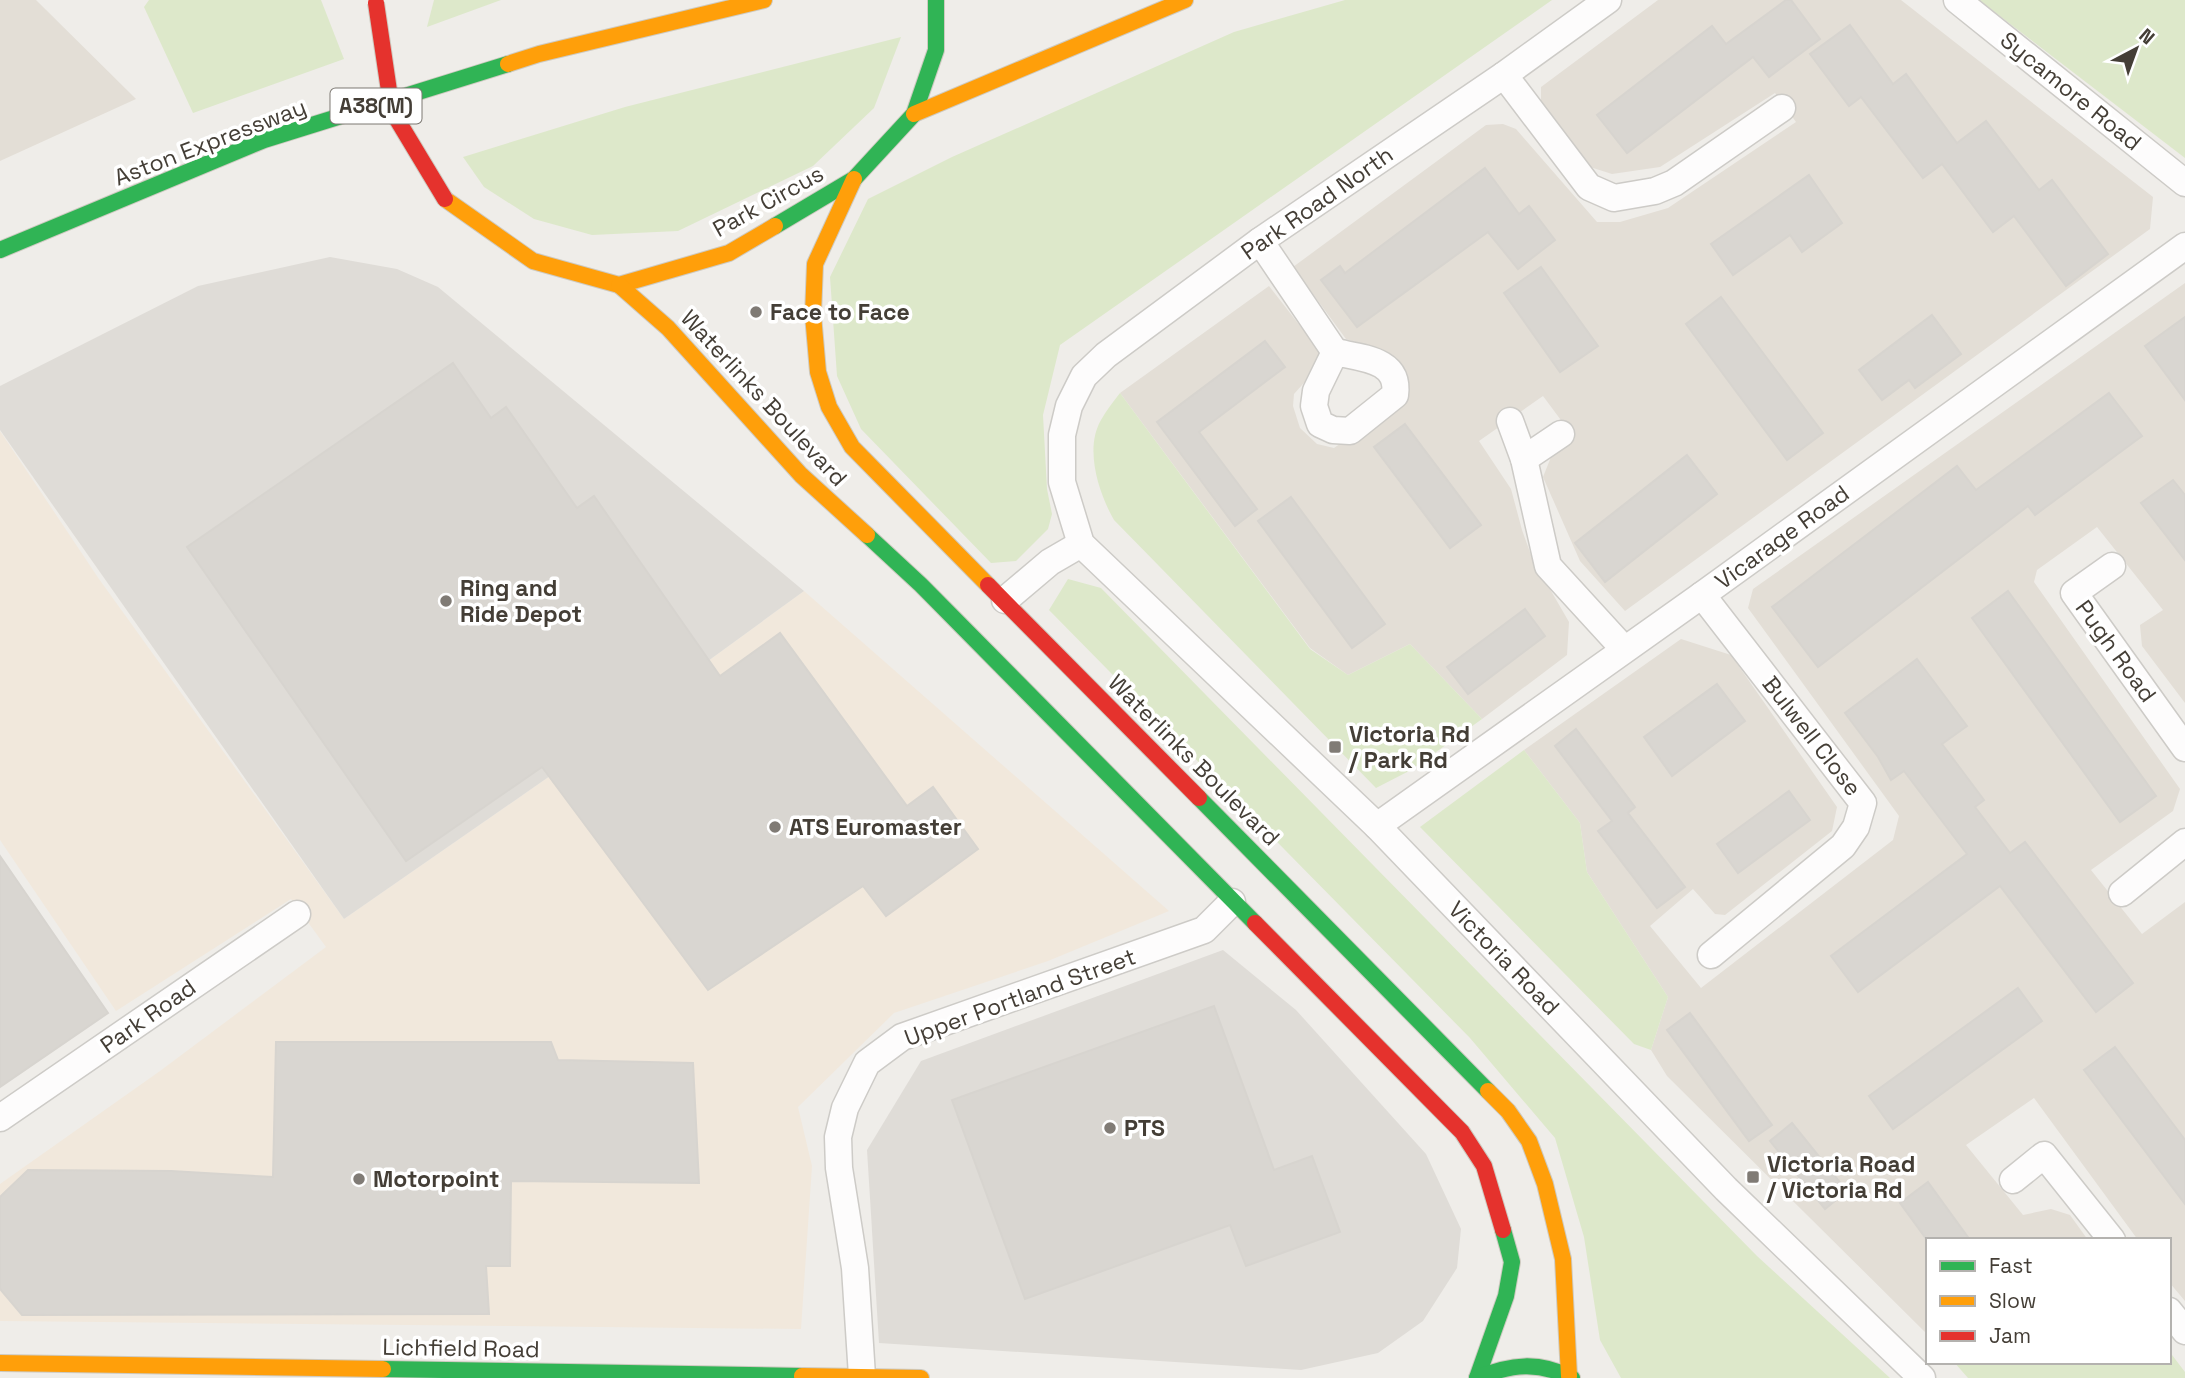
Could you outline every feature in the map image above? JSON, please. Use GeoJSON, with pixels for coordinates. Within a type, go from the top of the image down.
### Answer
{"type":"FeatureCollection","features":[{"type":"Feature","properties":{"kind":"main road","name":"Aston Expressway"},"geometry":{"type":"LineString","coordinates":[[0,250],[264,141],[540,54],[764,0]]}},
{"type":"Feature","properties":{"kind":"main road","name":"Park Circus"},"geometry":{"type":"LineString","coordinates":[[619,285],[729,253],[854,179],[914,114],[936,50],[936,0]]}},
{"type":"Feature","properties":{"kind":"main road"},"geometry":{"type":"LineString","coordinates":[[914,114],[1185,0]]}},
{"type":"Feature","properties":{"kind":"main road"},"geometry":{"type":"LineString","coordinates":[[376,1],[392,111],[445,200],[533,261],[619,285]]}},
{"type":"Feature","properties":{"kind":"main road","name":"Waterlinks Boulevard"},"geometry":{"type":"LineString","coordinates":[[854,179],[816,264],[813,315],[818,372],[829,407],[852,447],[1515,1121],[1529,1140],[1545,1184],[1563,1259],[1570,1377]]}},
{"type":"Feature","properties":{"kind":"main road","name":"Waterlinks Boulevard"},"geometry":{"type":"LineString","coordinates":[[619,285],[668,328],[801,475],[921,585],[1462,1132],[1485,1166],[1512,1262],[1506,1296],[1477,1378]]}},
{"type":"Feature","properties":{"kind":"main road","name":"Lichfield Road"},"geometry":{"type":"LineString","coordinates":[[0,1363],[921,1378]]}},
{"type":"Feature","properties":{"kind":"main road"},"geometry":{"type":"LineString","coordinates":[[1477,1378],[1499,1368],[1523,1364],[1547,1367],[1570,1377]]}},
{"type":"Feature","properties":{"kind":"street","name":"Park Road North"},"geometry":{"type":"LineString","coordinates":[[1062,435],[1069,407],[1084,376],[1106,355],[1260,241],[1504,75],[1608,0]]}},
{"type":"Feature","properties":{"kind":"street","name":"Sycamore Road"},"geometry":{"type":"LineString","coordinates":[[1956,0],[2185,183]]}},
{"type":"Feature","properties":{"kind":"street"},"geometry":{"type":"LineString","coordinates":[[1504,75],[1589,187],[1614,198],[1655,191],[1674,183],[1782,108]]}},
{"type":"Feature","properties":{"kind":"street"},"geometry":{"type":"LineString","coordinates":[[1260,241],[1335,352]]}},
{"type":"Feature","properties":{"kind":"street","name":"Vicarage Road"},"geometry":{"type":"LineString","coordinates":[[1377,826],[2185,246]]}},
{"type":"Feature","properties":{"kind":"street"},"geometry":{"type":"LineString","coordinates":[[1510,421],[1524,459],[1548,566],[1623,649]]}},
{"type":"Feature","properties":{"kind":"street"},"geometry":{"type":"LineString","coordinates":[[1524,459],[1561,434]]}},
{"type":"Feature","properties":{"kind":"street","name":"Victoria Road"},"geometry":{"type":"LineString","coordinates":[[1062,435],[1062,482],[1081,544],[1377,826],[1726,1189],[1922,1378]]}},
{"type":"Feature","properties":{"kind":"street"},"geometry":{"type":"LineString","coordinates":[[1005,600],[1050,562],[1081,544]]}},
{"type":"Feature","properties":{"kind":"street","name":"Pugh Road"},"geometry":{"type":"LineString","coordinates":[[2112,566],[2074,593],[2185,748]]}},
{"type":"Feature","properties":{"kind":"street","name":"Bulwell Close"},"geometry":{"type":"LineString","coordinates":[[1702,595],[1863,803],[1856,827],[1843,846],[1711,955]]}},
{"type":"Feature","properties":{"kind":"street"},"geometry":{"type":"LineString","coordinates":[[2122,893],[2185,842]]}},
{"type":"Feature","properties":{"kind":"street","name":"Upper Portland Street"},"geometry":{"type":"LineString","coordinates":[[862,1376],[855,1268],[839,1168],[838,1137],[845,1108],[867,1063],[902,1037],[1204,930],[1233,902]]}},
{"type":"Feature","properties":{"kind":"street","name":"Park Road"},"geometry":{"type":"LineString","coordinates":[[0,1118],[297,914]]}},
{"type":"Feature","properties":{"kind":"street"},"geometry":{"type":"LineString","coordinates":[[2013,1180],[2045,1155],[2110,1238]]}},
{"type":"Feature","properties":{"kind":"street"},"geometry":{"type":"LineString","coordinates":[[2171,1314],[2185,1331]]}},
{"type":"Feature","properties":{"kind":"shaded area"},"geometry":{"type":"Polygon","coordinates":[[[0,0],[36,0],[136,99],[0,161],[0,0]]]}},
{"type":"Feature","properties":{"kind":"shaded area"},"geometry":{"type":"Polygon","coordinates":[[[1658,0],[1901,0],[2153,197],[2150,229],[1625,611],[1580,561],[1543,477],[1551,457],[1575,439],[1543,396],[1479,441],[1511,489],[1532,558],[1569,622],[1567,655],[1482,719],[1410,644],[1348,675],[1310,648],[1120,393],[1269,286],[1318,349],[1319,366],[1294,394],[1293,406],[1300,428],[1317,444],[1334,448],[1403,400],[1374,348],[1346,339],[1293,267],[1486,125],[1503,124],[1516,129],[1597,222],[1620,222],[1668,208],[1796,122],[1775,93],[1660,167],[1612,174],[1590,167],[1541,108],[1541,87],[1658,0]]]}},
{"type":"Feature","properties":{"kind":"shaded area"},"geometry":{"type":"Polygon","coordinates":[[[330,257],[397,269],[438,287],[804,591],[550,776],[344,919],[0,430],[0,386],[198,286],[330,257]]]}},
{"type":"Feature","properties":{"kind":"shaded area"},"geometry":{"type":"Polygon","coordinates":[[[2185,283],[2185,703],[2142,646],[2140,625],[2163,610],[2097,527],[2037,570],[2034,582],[2180,789],[2173,811],[2091,870],[2142,934],[2185,902],[2185,1301],[2171,1284],[2171,1238],[2137,1238],[2034,1098],[1966,1145],[2023,1215],[2051,1209],[2070,1215],[2087,1238],[1926,1238],[1926,1333],[1667,1076],[1651,1050],[1668,997],[1587,872],[1580,823],[1524,750],[1681,639],[1731,655],[1837,807],[1832,831],[1725,915],[1715,914],[1693,889],[1650,926],[1701,988],[1893,840],[1899,816],[1748,608],[1753,589],[2185,283]]]}},
{"type":"Feature","properties":{"kind":"shaded area"},"geometry":{"type":"Polygon","coordinates":[[[0,431],[99,579],[344,919],[550,776],[804,591],[1169,911],[1048,961],[894,1013],[798,1107],[812,1166],[801,1329],[0,1321],[0,1184],[160,1071],[326,947],[291,899],[116,1011],[0,840],[0,431]]]}},
{"type":"Feature","properties":{"kind":"shaded area"},"geometry":{"type":"Polygon","coordinates":[[[1223,950],[1296,1010],[1426,1154],[1461,1229],[1457,1268],[1423,1321],[1378,1353],[1301,1370],[879,1343],[867,1150],[921,1061],[1223,950]]]}},
{"type":"Feature","properties":{"kind":"green space"},"geometry":{"type":"Polygon","coordinates":[[[149,0],[321,0],[344,59],[193,113],[144,7],[149,0]]]}},
{"type":"Feature","properties":{"kind":"green space"},"geometry":{"type":"Polygon","coordinates":[[[434,0],[501,0],[427,27],[434,0]]]}},
{"type":"Feature","properties":{"kind":"green space"},"geometry":{"type":"Polygon","coordinates":[[[1345,0],[1552,0],[1060,345],[1043,415],[1047,489],[1052,514],[1048,529],[1016,561],[991,563],[861,429],[837,376],[830,277],[868,199],[952,157],[1234,32],[1345,0]]]}},
{"type":"Feature","properties":{"kind":"green space"},"geometry":{"type":"Polygon","coordinates":[[[1979,0],[2185,0],[2185,158],[1979,0]]]}},
{"type":"Feature","properties":{"kind":"green space"},"geometry":{"type":"Polygon","coordinates":[[[901,37],[874,108],[813,166],[678,231],[592,235],[534,219],[484,187],[463,157],[625,107],[901,37]]]}},
{"type":"Feature","properties":{"kind":"green space"},"geometry":{"type":"Polygon","coordinates":[[[1120,393],[1310,649],[1348,675],[1410,644],[1482,719],[1411,770],[1376,788],[1114,520],[1099,485],[1094,444],[1101,420],[1120,393]]]}},
{"type":"Feature","properties":{"kind":"green space"},"geometry":{"type":"Polygon","coordinates":[[[1068,579],[1101,588],[1757,1256],[1890,1378],[1621,1378],[1600,1340],[1584,1237],[1555,1138],[1470,1038],[1049,610],[1068,579]]]}},
{"type":"Feature","properties":{"kind":"green space"},"geometry":{"type":"Polygon","coordinates":[[[1524,750],[1580,823],[1587,872],[1668,997],[1651,1050],[1634,1044],[1420,827],[1524,750]]]}},
{"type":"Feature","properties":{"kind":"green space"},"geometry":{"type":"Polygon","coordinates":[[[2171,1354],[2185,1372],[2185,1378],[1968,1378],[1956,1364],[2171,1364],[2171,1354]]]}},
{"type":"Feature","properties":{"kind":"building"},"geometry":{"type":"Polygon","coordinates":[[[1786,0],[1791,0],[1820,39],[1769,77],[1753,57],[1627,153],[1597,115],[1712,26],[1726,44],[1786,0]]]}},
{"type":"Feature","properties":{"kind":"building"},"geometry":{"type":"Polygon","coordinates":[[[1850,25],[1893,84],[1906,74],[1957,143],[1986,121],[2039,190],[2052,180],[2108,254],[2066,286],[2014,216],[1993,232],[1942,164],[1923,178],[1861,97],[1849,106],[1810,54],[1850,25]]]}},
{"type":"Feature","properties":{"kind":"building"},"geometry":{"type":"Polygon","coordinates":[[[1485,168],[1519,214],[1529,206],[1555,240],[1518,269],[1488,232],[1357,327],[1321,280],[1340,266],[1345,273],[1485,168]]]}},
{"type":"Feature","properties":{"kind":"building"},"geometry":{"type":"Polygon","coordinates":[[[1809,175],[1842,223],[1802,252],[1790,235],[1733,275],[1711,244],[1809,175]]]}},
{"type":"Feature","properties":{"kind":"building"},"geometry":{"type":"Polygon","coordinates":[[[1541,267],[1598,346],[1560,372],[1504,293],[1541,267]]]}},
{"type":"Feature","properties":{"kind":"building"},"geometry":{"type":"Polygon","coordinates":[[[1721,297],[1823,433],[1787,460],[1686,324],[1721,297]]]}},
{"type":"Feature","properties":{"kind":"building"},"geometry":{"type":"Polygon","coordinates":[[[1932,315],[1961,354],[1915,388],[1909,380],[1882,400],[1859,370],[1932,315]]]}},
{"type":"Feature","properties":{"kind":"building"},"geometry":{"type":"Polygon","coordinates":[[[2185,317],[2185,400],[2145,346],[2185,317]]]}},
{"type":"Feature","properties":{"kind":"building"},"geometry":{"type":"Polygon","coordinates":[[[1265,341],[1285,367],[1199,432],[1257,509],[1235,526],[1157,422],[1265,341]]]}},
{"type":"Feature","properties":{"kind":"building","name":"Ring and Ride Depot"},"geometry":{"type":"Polygon","coordinates":[[[453,363],[491,418],[506,407],[577,508],[594,496],[720,676],[780,633],[907,806],[933,787],[978,849],[886,916],[863,886],[708,990],[542,767],[406,861],[187,547],[453,363]]]}},
{"type":"Feature","properties":{"kind":"building"},"geometry":{"type":"Polygon","coordinates":[[[2109,393],[2142,436],[2035,515],[2028,506],[1818,667],[1772,607],[1957,466],[1976,490],[2109,393]]]}},
{"type":"Feature","properties":{"kind":"building"},"geometry":{"type":"Polygon","coordinates":[[[1405,424],[1481,525],[1450,548],[1374,447],[1405,424]]]}},
{"type":"Feature","properties":{"kind":"building"},"geometry":{"type":"Polygon","coordinates":[[[1687,455],[1717,494],[1605,582],[1575,543],[1687,455]]]}},
{"type":"Feature","properties":{"kind":"building"},"geometry":{"type":"Polygon","coordinates":[[[2173,480],[2185,495],[2185,560],[2141,503],[2173,480]]]}},
{"type":"Feature","properties":{"kind":"building"},"geometry":{"type":"Polygon","coordinates":[[[1291,497],[1385,624],[1352,648],[1258,521],[1291,497]]]}},
{"type":"Feature","properties":{"kind":"building"},"geometry":{"type":"Polygon","coordinates":[[[2008,591],[2156,796],[2120,822],[1972,618],[2008,591]]]}},
{"type":"Feature","properties":{"kind":"building"},"geometry":{"type":"Polygon","coordinates":[[[1525,609],[1545,636],[1468,694],[1447,667],[1525,609]]]}},
{"type":"Feature","properties":{"kind":"building"},"geometry":{"type":"Polygon","coordinates":[[[1917,659],[1967,726],[1942,744],[1984,800],[1975,807],[2010,853],[2025,842],[2133,983],[2096,1012],[2000,886],[1858,992],[1831,956],[1967,854],[1904,771],[1891,780],[1878,757],[1845,713],[1917,659]]]}},
{"type":"Feature","properties":{"kind":"building"},"geometry":{"type":"Polygon","coordinates":[[[1717,684],[1745,721],[1672,776],[1644,737],[1717,684]]]}},
{"type":"Feature","properties":{"kind":"building"},"geometry":{"type":"Polygon","coordinates":[[[1576,729],[1635,807],[1628,813],[1685,887],[1657,908],[1598,831],[1612,821],[1555,746],[1576,729]]]}},
{"type":"Feature","properties":{"kind":"building"},"geometry":{"type":"Polygon","coordinates":[[[1789,791],[1810,820],[1738,873],[1717,844],[1789,791]]]}},
{"type":"Feature","properties":{"kind":"building"},"geometry":{"type":"Polygon","coordinates":[[[0,856],[108,1013],[0,1087],[0,856]]]}},
{"type":"Feature","properties":{"kind":"building"},"geometry":{"type":"Polygon","coordinates":[[[2018,988],[2042,1021],[1893,1129],[1869,1096],[2018,988]]]}},
{"type":"Feature","properties":{"kind":"building","name":"PTS"},"geometry":{"type":"Polygon","coordinates":[[[1214,1006],[1274,1170],[1312,1156],[1340,1232],[1246,1266],[1230,1225],[1025,1299],[952,1100],[1214,1006]]]}},
{"type":"Feature","properties":{"kind":"building"},"geometry":{"type":"Polygon","coordinates":[[[1690,1013],[1772,1125],[1749,1141],[1667,1030],[1690,1013]]]}},
{"type":"Feature","properties":{"kind":"building","name":"Motorpoint"},"geometry":{"type":"Polygon","coordinates":[[[276,1042],[551,1042],[558,1060],[693,1063],[699,1183],[511,1181],[510,1266],[486,1266],[489,1314],[22,1315],[0,1289],[0,1197],[28,1170],[171,1171],[273,1177],[276,1042]]]}},
{"type":"Feature","properties":{"kind":"building"},"geometry":{"type":"Polygon","coordinates":[[[2115,1047],[2185,1140],[2185,1204],[2084,1070],[2115,1047]]]}},
{"type":"Feature","properties":{"kind":"building"},"geometry":{"type":"Polygon","coordinates":[[[1792,1123],[1847,1191],[1825,1209],[1770,1141],[1792,1123]]]}},
{"type":"Feature","properties":{"kind":"building"},"geometry":{"type":"Polygon","coordinates":[[[1928,1182],[1969,1238],[1926,1239],[1900,1203],[1928,1182]]]}},
{"type":"Feature","properties":{"kind":"traffic: fast"},"geometry":{"type":"LineString","coordinates":[[775,226],[854,179],[914,114],[936,50],[936,0]]}},
{"type":"Feature","properties":{"kind":"traffic: fast"},"geometry":{"type":"LineString","coordinates":[[0,250],[264,140],[508,64]]}},
{"type":"Feature","properties":{"kind":"traffic: fast"},"geometry":{"type":"LineString","coordinates":[[867,535],[921,585],[1255,923]]}},
{"type":"Feature","properties":{"kind":"traffic: fast"},"geometry":{"type":"LineString","coordinates":[[1199,798],[1488,1091]]}},
{"type":"Feature","properties":{"kind":"traffic: fast"},"geometry":{"type":"LineString","coordinates":[[1477,1378],[1506,1296],[1512,1262],[1503,1230]]}},
{"type":"Feature","properties":{"kind":"traffic: fast"},"geometry":{"type":"LineString","coordinates":[[1477,1378],[1525,1366],[1548,1369],[1572,1378]]}},
{"type":"Feature","properties":{"kind":"traffic: fast"},"geometry":{"type":"LineString","coordinates":[[383,1369],[802,1376]]}},
{"type":"Feature","properties":{"kind":"traffic: slow"},"geometry":{"type":"LineString","coordinates":[[508,64],[539,54],[764,0]]}},
{"type":"Feature","properties":{"kind":"traffic: slow"},"geometry":{"type":"LineString","coordinates":[[914,114],[1185,0]]}},
{"type":"Feature","properties":{"kind":"traffic: slow"},"geometry":{"type":"LineString","coordinates":[[854,179],[815,264],[813,315],[818,372],[829,407],[852,447],[988,585]]}},
{"type":"Feature","properties":{"kind":"traffic: slow"},"geometry":{"type":"LineString","coordinates":[[445,199],[533,261],[619,285],[729,253],[775,226]]}},
{"type":"Feature","properties":{"kind":"traffic: slow"},"geometry":{"type":"LineString","coordinates":[[619,285],[668,328],[801,475],[867,535]]}},
{"type":"Feature","properties":{"kind":"traffic: slow"},"geometry":{"type":"LineString","coordinates":[[1488,1091],[1508,1111],[1529,1141],[1545,1184],[1563,1259],[1569,1376]]}},
{"type":"Feature","properties":{"kind":"traffic: slow"},"geometry":{"type":"LineString","coordinates":[[0,1363],[383,1369]]}},
{"type":"Feature","properties":{"kind":"traffic: slow"},"geometry":{"type":"LineString","coordinates":[[802,1376],[921,1378]]}},
{"type":"Feature","properties":{"kind":"traffic: jam"},"geometry":{"type":"LineString","coordinates":[[376,3],[392,111],[445,199]]}},
{"type":"Feature","properties":{"kind":"traffic: jam"},"geometry":{"type":"LineString","coordinates":[[988,585],[1199,798]]}},
{"type":"Feature","properties":{"kind":"traffic: jam"},"geometry":{"type":"LineString","coordinates":[[1255,923],[1462,1132],[1484,1166],[1503,1230]]}},
{"type":"Feature","properties":{"kind":"place","name":"Face to Face"},"geometry":{"type":"Point","coordinates":[756,312]}},
{"type":"Feature","properties":{"kind":"place","name":"Ring and Ride Depot"},"geometry":{"type":"Point","coordinates":[446,601]}},
{"type":"Feature","properties":{"kind":"place","name":"Victoria Rd / Park Rd"},"geometry":{"type":"Point","coordinates":[1335,747]}},
{"type":"Feature","properties":{"kind":"place","name":"ATS Euromaster"},"geometry":{"type":"Point","coordinates":[775,827]}},
{"type":"Feature","properties":{"kind":"place","name":"PTS"},"geometry":{"type":"Point","coordinates":[1110,1128]}},
{"type":"Feature","properties":{"kind":"place","name":"Victoria Road / Victoria Rd"},"geometry":{"type":"Point","coordinates":[1753,1177]}},
{"type":"Feature","properties":{"kind":"place","name":"Motorpoint"},"geometry":{"type":"Point","coordinates":[359,1179]}}]}
